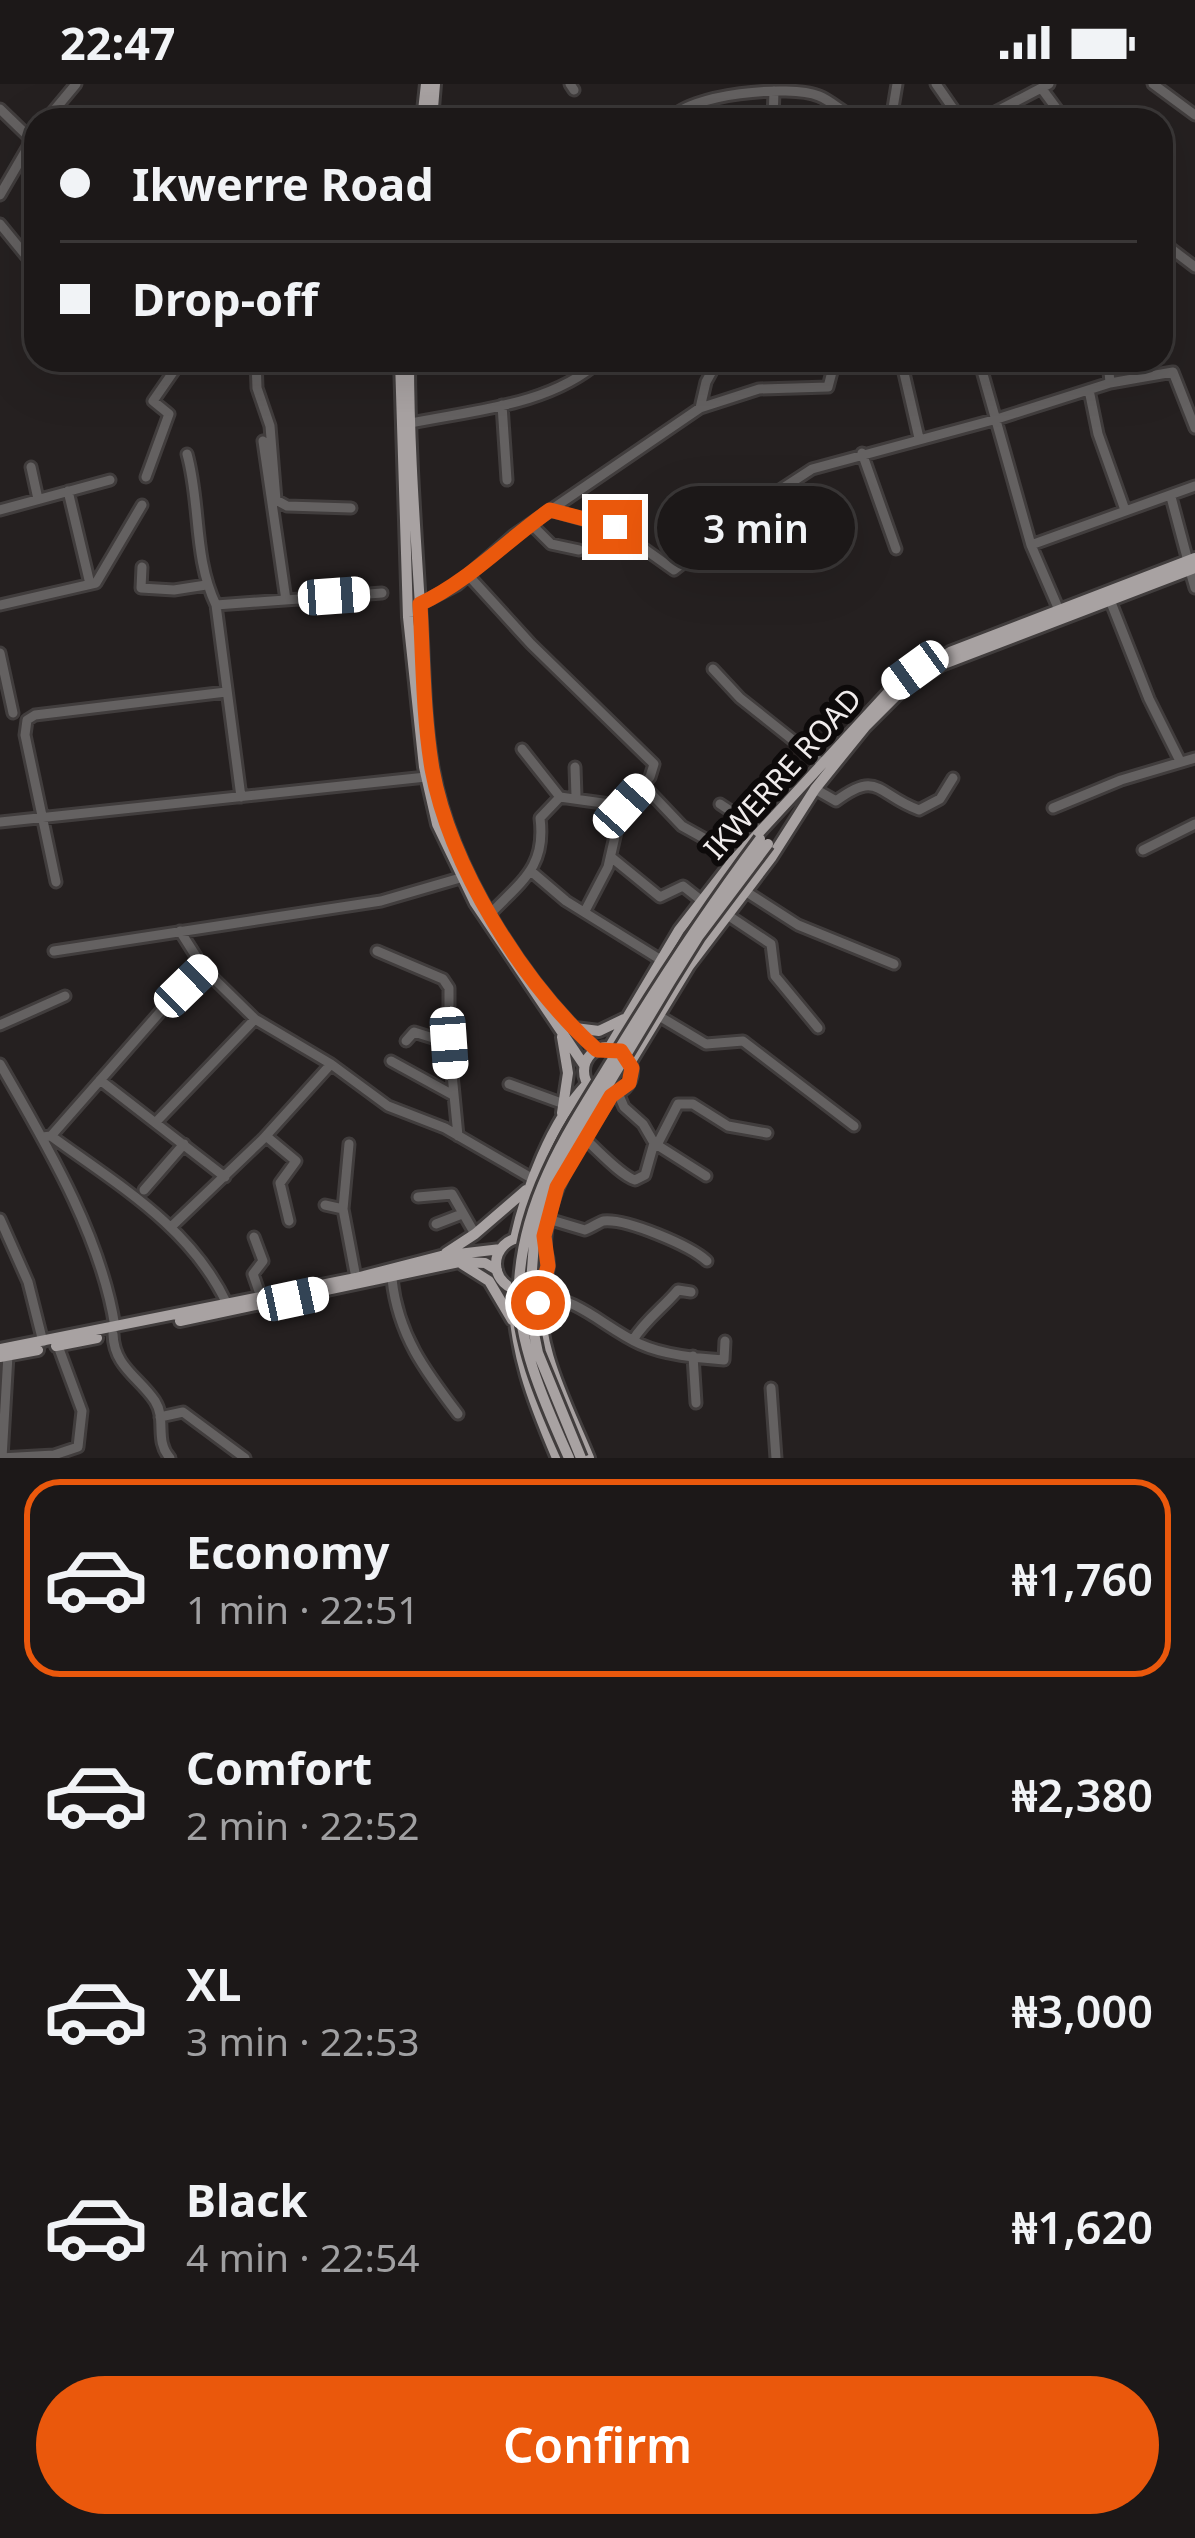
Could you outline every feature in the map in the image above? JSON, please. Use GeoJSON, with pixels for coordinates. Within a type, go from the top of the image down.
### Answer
{"type":"FeatureCollection","features":[{"type":"Feature","properties":{"kind":"main road"},"geometry":{"type":"LineString","coordinates":[[400,372],[408,617],[426,777],[437,824],[464,877],[565,1028],[603,1049],[621,1051],[630,1063],[629,1083],[615,1095],[566,1168],[548,1219],[544,1252],[548,1266],[540,1288],[547,1353],[585,1458]]}},
{"type":"Feature","properties":{"kind":"main road"},"geometry":{"type":"LineString","coordinates":[[409,372],[433,770],[446,823],[464,877],[565,1028],[584,1065],[587,1084],[599,1094],[615,1095]]}},
{"type":"Feature","properties":{"kind":"main road","name":"IKWERRE ROAD"},"geometry":{"type":"LineString","coordinates":[[630,1063],[814,789],[880,710],[928,673],[1192,564]]}},
{"type":"Feature","properties":{"kind":"main road","name":"IKWERRE ROAD"},"geometry":{"type":"LineString","coordinates":[[603,1049],[732,862],[762,837],[883,696],[915,670],[950,652],[1192,564]]}},
{"type":"Feature","properties":{"kind":"main road"},"geometry":{"type":"LineString","coordinates":[[558,1457],[520,1307],[527,1226],[540,1185],[588,1097],[700,918],[762,837],[797,815]]}},
{"type":"Feature","properties":{"kind":"main road"},"geometry":{"type":"LineString","coordinates":[[585,1458],[538,1353],[529,1309],[535,1230],[551,1180],[762,837]]}},
{"type":"Feature","properties":{"kind":"main road"},"geometry":{"type":"LineString","coordinates":[[565,1028],[599,1031],[629,1015]]}},
{"type":"Feature","properties":{"kind":"main road"},"geometry":{"type":"LineString","coordinates":[[556,1133],[568,1072],[565,1028]]}},
{"type":"Feature","properties":{"kind":"main road"},"geometry":{"type":"LineString","coordinates":[[584,1065],[603,1049]]}},
{"type":"Feature","properties":{"kind":"main road"},"geometry":{"type":"LineString","coordinates":[[3,1354],[58,1346],[441,1256],[501,1249],[515,1239],[530,1184],[587,1084]]}},
{"type":"Feature","properties":{"kind":"main road"},"geometry":{"type":"LineString","coordinates":[[441,1256],[475,1234],[530,1184]]}},
{"type":"Feature","properties":{"kind":"main road"},"geometry":{"type":"LineString","coordinates":[[515,1239],[535,1242],[544,1252]]}},
{"type":"Feature","properties":{"kind":"main road"},"geometry":{"type":"LineString","coordinates":[[497,1270],[501,1249]]}},
{"type":"Feature","properties":{"kind":"main road"},"geometry":{"type":"LineString","coordinates":[[3,1354],[43,1342],[392,1279],[459,1262],[485,1264],[512,1288],[514,1324],[528,1387],[558,1457]]}},
{"type":"Feature","properties":{"kind":"main road"},"geometry":{"type":"LineString","coordinates":[[459,1262],[489,1281],[514,1324]]}},
{"type":"Feature","properties":{"kind":"main road"},"geometry":{"type":"LineString","coordinates":[[512,1288],[540,1288]]}},
{"type":"Feature","properties":{"kind":"street"},"geometry":{"type":"LineString","coordinates":[[56,108],[76,84]]}},
{"type":"Feature","properties":{"kind":"street"},"geometry":{"type":"LineString","coordinates":[[1153,84],[1195,116]]}},
{"type":"Feature","properties":{"kind":"street"},"geometry":{"type":"LineString","coordinates":[[1002,108],[1043,86]]}},
{"type":"Feature","properties":{"kind":"street"},"geometry":{"type":"LineString","coordinates":[[680,108],[789,89],[818,95],[840,108]]}},
{"type":"Feature","properties":{"kind":"street"},"geometry":{"type":"LineString","coordinates":[[773,108],[774,91]]}},
{"type":"Feature","properties":{"kind":"street"},"geometry":{"type":"LineString","coordinates":[[0,109],[24,129]]}},
{"type":"Feature","properties":{"kind":"street"},"geometry":{"type":"LineString","coordinates":[[0,195],[24,152]]}},
{"type":"Feature","properties":{"kind":"street"},"geometry":{"type":"LineString","coordinates":[[0,224],[24,253]]}},
{"type":"Feature","properties":{"kind":"street"},"geometry":{"type":"LineString","coordinates":[[146,477],[169,414],[153,401],[170,372]]}},
{"type":"Feature","properties":{"kind":"street"},"geometry":{"type":"LineString","coordinates":[[256,372],[270,426],[276,500],[287,506],[351,508]]}},
{"type":"Feature","properties":{"kind":"street"},"geometry":{"type":"LineString","coordinates":[[410,423],[502,405],[577,382],[588,372]]}},
{"type":"Feature","properties":{"kind":"street"},"geometry":{"type":"LineString","coordinates":[[700,409],[711,372]]}},
{"type":"Feature","properties":{"kind":"street"},"geometry":{"type":"LineString","coordinates":[[420,604],[469,576],[550,510],[700,409],[759,389],[828,387],[832,372]]}},
{"type":"Feature","properties":{"kind":"street"},"geometry":{"type":"LineString","coordinates":[[904,372],[919,438]]}},
{"type":"Feature","properties":{"kind":"street"},"geometry":{"type":"LineString","coordinates":[[983,372],[1031,545],[1059,610]]}},
{"type":"Feature","properties":{"kind":"street"},"geometry":{"type":"LineString","coordinates":[[1109,372],[1110,383]]}},
{"type":"Feature","properties":{"kind":"street"},"geometry":{"type":"LineString","coordinates":[[550,510],[615,527],[674,570],[778,489],[812,469],[1110,383],[1176,374],[1195,428]]}},
{"type":"Feature","properties":{"kind":"street"},"geometry":{"type":"LineString","coordinates":[[1183,392],[1195,388]]}},
{"type":"Feature","properties":{"kind":"street"},"geometry":{"type":"LineString","coordinates":[[1089,390],[1098,434],[1125,510]]}},
{"type":"Feature","properties":{"kind":"street"},"geometry":{"type":"LineString","coordinates":[[502,405],[507,480]]}},
{"type":"Feature","properties":{"kind":"street"},"geometry":{"type":"LineString","coordinates":[[263,441],[286,600]]}},
{"type":"Feature","properties":{"kind":"street"},"geometry":{"type":"LineString","coordinates":[[862,452],[896,549]]}},
{"type":"Feature","properties":{"kind":"street"},"geometry":{"type":"LineString","coordinates":[[187,454],[196,485],[197,538],[206,585],[216,605],[242,796]]}},
{"type":"Feature","properties":{"kind":"street"},"geometry":{"type":"LineString","coordinates":[[31,467],[38,499]]}},
{"type":"Feature","properties":{"kind":"street"},"geometry":{"type":"LineString","coordinates":[[0,510],[110,480]]}},
{"type":"Feature","properties":{"kind":"street"},"geometry":{"type":"LineString","coordinates":[[1031,545],[1195,486]]}},
{"type":"Feature","properties":{"kind":"street"},"geometry":{"type":"LineString","coordinates":[[68,491],[90,584]]}},
{"type":"Feature","properties":{"kind":"street"},"geometry":{"type":"LineString","coordinates":[[1171,497],[1195,588]]}},
{"type":"Feature","properties":{"kind":"street"},"geometry":{"type":"LineString","coordinates":[[0,605],[90,584],[102,576],[142,505]]}},
{"type":"Feature","properties":{"kind":"street"},"geometry":{"type":"LineString","coordinates":[[531,524],[551,544],[579,550]]}},
{"type":"Feature","properties":{"kind":"street"},"geometry":{"type":"LineString","coordinates":[[142,567],[141,587],[174,590],[206,585]]}},
{"type":"Feature","properties":{"kind":"street"},"geometry":{"type":"LineString","coordinates":[[469,576],[655,767],[624,806],[611,857],[585,911]]}},
{"type":"Feature","properties":{"kind":"street"},"geometry":{"type":"LineString","coordinates":[[216,605],[382,593]]}},
{"type":"Feature","properties":{"kind":"street"},"geometry":{"type":"LineString","coordinates":[[1110,600],[1149,699],[1180,761]]}},
{"type":"Feature","properties":{"kind":"street"},"geometry":{"type":"LineString","coordinates":[[0,653],[13,713]]}},
{"type":"Feature","properties":{"kind":"street"},"geometry":{"type":"LineString","coordinates":[[713,669],[750,707],[823,764]]}},
{"type":"Feature","properties":{"kind":"street"},"geometry":{"type":"LineString","coordinates":[[56,882],[25,735],[27,720],[35,715],[226,692]]}},
{"type":"Feature","properties":{"kind":"street"},"geometry":{"type":"LineString","coordinates":[[522,748],[560,797]]}},
{"type":"Feature","properties":{"kind":"street"},"geometry":{"type":"LineString","coordinates":[[1053,808],[1195,759]]}},
{"type":"Feature","properties":{"kind":"street"},"geometry":{"type":"LineString","coordinates":[[575,767],[576,796]]}},
{"type":"Feature","properties":{"kind":"street"},"geometry":{"type":"LineString","coordinates":[[0,823],[426,777]]}},
{"type":"Feature","properties":{"kind":"street"},"geometry":{"type":"LineString","coordinates":[[814,789],[836,801],[857,785],[868,783],[919,810],[940,799],[953,778]]}},
{"type":"Feature","properties":{"kind":"street"},"geometry":{"type":"LineString","coordinates":[[644,785],[682,826],[709,841],[732,862]]}},
{"type":"Feature","properties":{"kind":"street"},"geometry":{"type":"LineString","coordinates":[[491,913],[532,872],[543,844],[539,818],[560,797],[624,806]]}},
{"type":"Feature","properties":{"kind":"street"},"geometry":{"type":"LineString","coordinates":[[721,805],[762,837]]}},
{"type":"Feature","properties":{"kind":"street"},"geometry":{"type":"LineString","coordinates":[[1143,850],[1195,824]]}},
{"type":"Feature","properties":{"kind":"street"},"geometry":{"type":"LineString","coordinates":[[611,857],[660,897],[680,886],[703,901]]}},
{"type":"Feature","properties":{"kind":"street"},"geometry":{"type":"LineString","coordinates":[[532,872],[661,960]]}},
{"type":"Feature","properties":{"kind":"street"},"geometry":{"type":"LineString","coordinates":[[54,951],[381,901],[464,877]]}},
{"type":"Feature","properties":{"kind":"street"},"geometry":{"type":"LineString","coordinates":[[745,890],[798,925],[894,964]]}},
{"type":"Feature","properties":{"kind":"street"},"geometry":{"type":"LineString","coordinates":[[726,914],[771,944],[775,976],[818,1028]]}},
{"type":"Feature","properties":{"kind":"street"},"geometry":{"type":"LineString","coordinates":[[180,931],[203,969],[255,1018],[388,1106],[458,1136],[530,1184]]}},
{"type":"Feature","properties":{"kind":"street"},"geometry":{"type":"LineString","coordinates":[[377,951],[447,983],[458,1136]]}},
{"type":"Feature","properties":{"kind":"street"},"geometry":{"type":"LineString","coordinates":[[46,1136],[203,969]]}},
{"type":"Feature","properties":{"kind":"street"},"geometry":{"type":"LineString","coordinates":[[0,1025],[64,996]]}},
{"type":"Feature","properties":{"kind":"street"},"geometry":{"type":"LineString","coordinates":[[659,1016],[706,1044],[743,1041],[854,1126]]}},
{"type":"Feature","properties":{"kind":"street"},"geometry":{"type":"LineString","coordinates":[[156,1122],[255,1018]]}},
{"type":"Feature","properties":{"kind":"street"},"geometry":{"type":"LineString","coordinates":[[406,1041],[414,1032],[449,1043]]}},
{"type":"Feature","properties":{"kind":"street"},"geometry":{"type":"LineString","coordinates":[[391,1061],[452,1095]]}},
{"type":"Feature","properties":{"kind":"street"},"geometry":{"type":"LineString","coordinates":[[0,1064],[46,1136],[97,1250],[108,1284],[118,1360],[156,1402],[160,1446],[170,1458]]}},
{"type":"Feature","properties":{"kind":"street"},"geometry":{"type":"LineString","coordinates":[[172,1226],[266,1136],[331,1064]]}},
{"type":"Feature","properties":{"kind":"street"},"geometry":{"type":"LineString","coordinates":[[100,1080],[225,1177]]}},
{"type":"Feature","properties":{"kind":"street"},"geometry":{"type":"LineString","coordinates":[[508,1084],[564,1104]]}},
{"type":"Feature","properties":{"kind":"street"},"geometry":{"type":"LineString","coordinates":[[615,1095],[656,1144],[706,1176]]}},
{"type":"Feature","properties":{"kind":"street"},"geometry":{"type":"LineString","coordinates":[[584,1138],[623,1175],[635,1180],[645,1175],[678,1104],[693,1104],[728,1126],[767,1133]]}},
{"type":"Feature","properties":{"kind":"street"},"geometry":{"type":"LineString","coordinates":[[643,1124],[663,1133]]}},
{"type":"Feature","properties":{"kind":"street"},"geometry":{"type":"LineString","coordinates":[[46,1136],[172,1226],[210,1271],[227,1304]]}},
{"type":"Feature","properties":{"kind":"street"},"geometry":{"type":"LineString","coordinates":[[266,1136],[296,1161],[280,1183],[289,1221]]}},
{"type":"Feature","properties":{"kind":"street"},"geometry":{"type":"LineString","coordinates":[[144,1190],[184,1144]]}},
{"type":"Feature","properties":{"kind":"street"},"geometry":{"type":"LineString","coordinates":[[349,1144],[343,1208],[356,1278]]}},
{"type":"Feature","properties":{"kind":"street"},"geometry":{"type":"LineString","coordinates":[[418,1197],[450,1193],[475,1234]]}},
{"type":"Feature","properties":{"kind":"street"},"geometry":{"type":"LineString","coordinates":[[325,1205],[343,1208]]}},
{"type":"Feature","properties":{"kind":"street"},"geometry":{"type":"LineString","coordinates":[[436,1224],[463,1214]]}},
{"type":"Feature","properties":{"kind":"street"},"geometry":{"type":"LineString","coordinates":[[0,1219],[28,1282],[43,1342]]}},
{"type":"Feature","properties":{"kind":"street"},"geometry":{"type":"LineString","coordinates":[[548,1219],[585,1230],[603,1221],[622,1225],[687,1244],[707,1261]]}},
{"type":"Feature","properties":{"kind":"street"},"geometry":{"type":"LineString","coordinates":[[254,1237],[263,1261],[253,1274],[261,1297]]}},
{"type":"Feature","properties":{"kind":"street"},"geometry":{"type":"LineString","coordinates":[[392,1279],[394,1304],[412,1352],[458,1414]]}},
{"type":"Feature","properties":{"kind":"street"},"geometry":{"type":"LineString","coordinates":[[540,1288],[570,1300],[645,1346],[724,1360],[725,1341]]}},
{"type":"Feature","properties":{"kind":"street"},"geometry":{"type":"LineString","coordinates":[[633,1340],[678,1290],[692,1292]]}},
{"type":"Feature","properties":{"kind":"street"},"geometry":{"type":"LineString","coordinates":[[3,1354],[1,1458],[54,1455],[79,1447],[82,1411],[58,1346]]}},
{"type":"Feature","properties":{"kind":"street"},"geometry":{"type":"LineString","coordinates":[[693,1356],[696,1403]]}},
{"type":"Feature","properties":{"kind":"street"},"geometry":{"type":"LineString","coordinates":[[772,1388],[776,1458]]}},
{"type":"Feature","properties":{"kind":"street"},"geometry":{"type":"LineString","coordinates":[[160,1417],[183,1412],[244,1458]]}},
{"type":"Feature","properties":{"kind":"route"},"geometry":{"type":"LineString","coordinates":[[538,1303],[548,1266],[544,1236],[557,1187],[611,1096],[629,1083],[632,1068],[621,1051],[597,1050],[565,1019],[468,875],[446,823],[433,770],[420,604],[457,585],[550,510],[615,527]]}}]}
